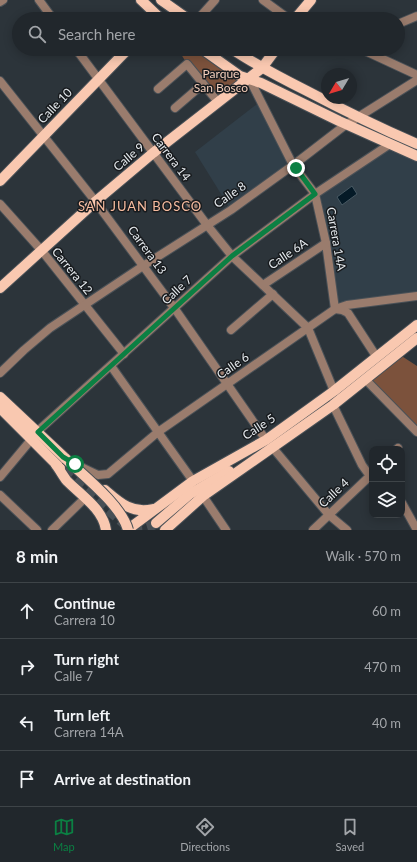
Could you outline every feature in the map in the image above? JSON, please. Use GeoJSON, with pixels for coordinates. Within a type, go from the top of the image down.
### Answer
{"type":"FeatureCollection","features":[{"type":"Feature","properties":{"kind":"main road"},"geometry":{"type":"LineString","coordinates":[[141,0],[153,12]]}},
{"type":"Feature","properties":{"kind":"main road"},"geometry":{"type":"LineString","coordinates":[[302,12],[311,0]]}},
{"type":"Feature","properties":{"kind":"main road"},"geometry":{"type":"LineString","coordinates":[[162,12],[167,2],[179,12]]}},
{"type":"Feature","properties":{"kind":"main road","name":"Calle 10"},"geometry":{"type":"LineString","coordinates":[[0,181],[121,56]]}},
{"type":"Feature","properties":{"kind":"main road"},"geometry":{"type":"LineString","coordinates":[[212,56],[240,76],[249,78],[417,156]]}},
{"type":"Feature","properties":{"kind":"main road"},"geometry":{"type":"LineString","coordinates":[[243,56],[262,68],[357,117],[417,144]]}},
{"type":"Feature","properties":{"kind":"main road","name":"Calle 9"},"geometry":{"type":"LineString","coordinates":[[0,288],[42,252],[96,201],[153,153],[262,68],[271,56]]}},
{"type":"Feature","properties":{"kind":"main road","name":"Calle 5"},"geometry":{"type":"LineString","coordinates":[[128,530],[193,481],[266,440],[334,391],[376,356],[417,325]]}},
{"type":"Feature","properties":{"kind":"main road","name":"Calle 5"},"geometry":{"type":"LineString","coordinates":[[165,530],[203,496],[333,405],[417,338]]}},
{"type":"Feature","properties":{"kind":"main road"},"geometry":{"type":"LineString","coordinates":[[0,397],[34,435]]}},
{"type":"Feature","properties":{"kind":"main road"},"geometry":{"type":"LineString","coordinates":[[0,408],[34,435],[117,510],[125,521],[128,530]]}},
{"type":"Feature","properties":{"kind":"main road"},"geometry":{"type":"LineString","coordinates":[[156,524],[194,491],[248,460],[262,454]]}},
{"type":"Feature","properties":{"kind":"main road"},"geometry":{"type":"LineString","coordinates":[[64,463],[66,479],[101,516],[106,530]]}},
{"type":"Feature","properties":{"kind":"main road"},"geometry":{"type":"LineString","coordinates":[[64,463],[118,502],[132,510],[141,511],[156,508]]}},
{"type":"Feature","properties":{"kind":"street"},"geometry":{"type":"LineString","coordinates":[[39,0],[48,12]]}},
{"type":"Feature","properties":{"kind":"street"},"geometry":{"type":"LineString","coordinates":[[204,12],[215,0]]}},
{"type":"Feature","properties":{"kind":"street"},"geometry":{"type":"LineString","coordinates":[[263,0],[279,12]]}},
{"type":"Feature","properties":{"kind":"street"},"geometry":{"type":"LineString","coordinates":[[405,21],[417,16]]}},
{"type":"Feature","properties":{"kind":"street","name":"Carrera 14"},"geometry":{"type":"LineString","coordinates":[[81,56],[207,225],[232,256],[308,328],[334,391]]}},
{"type":"Feature","properties":{"kind":"street"},"geometry":{"type":"LineString","coordinates":[[376,56],[417,75]]}},
{"type":"Feature","properties":{"kind":"street"},"geometry":{"type":"LineString","coordinates":[[158,90],[187,64],[218,102]]}},
{"type":"Feature","properties":{"kind":"street","name":"Carrera 14A"},"geometry":{"type":"LineString","coordinates":[[249,78],[293,165],[315,194],[326,243],[335,309]]}},
{"type":"Feature","properties":{"kind":"street","name":"Calle 8"},"geometry":{"type":"LineString","coordinates":[[0,373],[50,328],[231,210],[346,124],[417,80]]}},
{"type":"Feature","properties":{"kind":"street","name":"Carrera 13"},"geometry":{"type":"LineString","coordinates":[[0,81],[96,201],[175,309],[266,440]]}},
{"type":"Feature","properties":{"kind":"street"},"geometry":{"type":"LineString","coordinates":[[175,108],[203,84]]}},
{"type":"Feature","properties":{"kind":"street","name":"Calle 7"},"geometry":{"type":"LineString","coordinates":[[0,477],[34,435],[232,256],[315,194],[390,144]]}},
{"type":"Feature","properties":{"kind":"street","name":"Carrera 12"},"geometry":{"type":"LineString","coordinates":[[0,204],[42,252],[124,354]]}},
{"type":"Feature","properties":{"kind":"street","name":"Calle 6A"},"geometry":{"type":"LineString","coordinates":[[263,285],[326,243]]}},
{"type":"Feature","properties":{"kind":"street"},"geometry":{"type":"LineString","coordinates":[[231,330],[273,294]]}},
{"type":"Feature","properties":{"kind":"street","name":"Calle 6"},"geometry":{"type":"LineString","coordinates":[[64,463],[98,475],[108,474],[158,432],[335,309],[347,305],[417,296]]}},
{"type":"Feature","properties":{"kind":"street"},"geometry":{"type":"LineString","coordinates":[[335,309],[348,313],[376,356]]}},
{"type":"Feature","properties":{"kind":"street","name":"Calle 5"},"geometry":{"type":"LineString","coordinates":[[400,338],[417,319]]}},
{"type":"Feature","properties":{"kind":"street"},"geometry":{"type":"LineString","coordinates":[[110,366],[193,481]]}},
{"type":"Feature","properties":{"kind":"street"},"geometry":{"type":"LineString","coordinates":[[365,379],[417,432]]}},
{"type":"Feature","properties":{"kind":"street"},"geometry":{"type":"LineString","coordinates":[[333,405],[362,465],[369,471]]}},
{"type":"Feature","properties":{"kind":"street"},"geometry":{"type":"LineString","coordinates":[[273,448],[329,515],[347,530]]}},
{"type":"Feature","properties":{"kind":"street","name":"Calle 4"},"geometry":{"type":"LineString","coordinates":[[313,530],[369,477]]}},
{"type":"Feature","properties":{"kind":"street"},"geometry":{"type":"LineString","coordinates":[[0,495],[37,530]]}},
{"type":"Feature","properties":{"kind":"street"},"geometry":{"type":"LineString","coordinates":[[203,496],[226,530]]}},
{"type":"Feature","properties":{"kind":"street"},"geometry":{"type":"LineString","coordinates":[[52,530],[85,498]]}},
{"type":"Feature","properties":{"kind":"street"},"geometry":{"type":"LineString","coordinates":[[405,508],[417,530]]}},
{"type":"Feature","properties":{"kind":"shaded area"},"geometry":{"type":"Polygon","coordinates":[[[261,101],[293,165],[231,210],[195,152],[261,101]]]}},
{"type":"Feature","properties":{"kind":"shaded area"},"geometry":{"type":"Polygon","coordinates":[[[387,147],[417,156],[417,296],[335,309],[315,194],[387,147]]]}},
{"type":"Feature","properties":{"kind":"shaded area"},"geometry":{"type":"Polygon","coordinates":[[[352,186],[357,194],[342,205],[337,197],[352,186]]]}},
{"type":"Feature","properties":{"kind":"green space","name":"Parque San Bosco"},"geometry":{"type":"Polygon","coordinates":[[[182,56],[213,56],[249,78],[218,102],[182,56]]]}},
{"type":"Feature","properties":{"kind":"green space"},"geometry":{"type":"Polygon","coordinates":[[[397,353],[417,366],[417,432],[368,382],[397,353]]]}},
{"type":"Feature","properties":{"kind":"tunnel"},"geometry":{"type":"LineString","coordinates":[[63,471],[127,526],[142,529],[156,523]]}},
{"type":"Feature","properties":{"kind":"district","name":"SAN JUAN BOSCO"},"geometry":{"type":"Point","coordinates":[140,206]}},
{"type":"Feature","properties":{"kind":"route"},"geometry":{"type":"LineString","coordinates":[[75,464],[63,457],[38,432],[232,256],[315,194],[296,168]]}}]}
